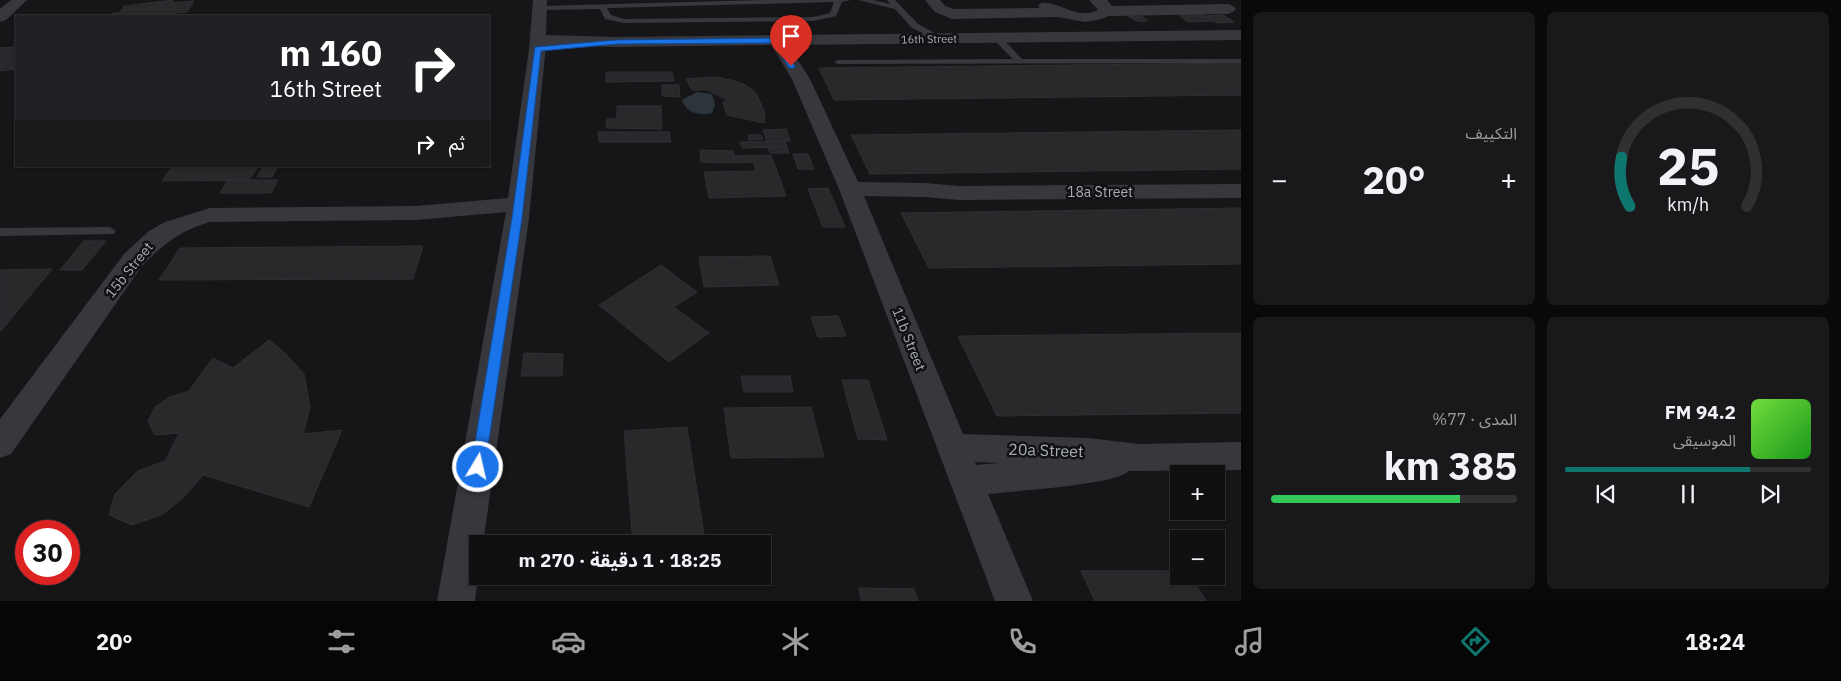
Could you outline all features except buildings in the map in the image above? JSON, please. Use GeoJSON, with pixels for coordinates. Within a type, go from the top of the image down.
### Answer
{"type":"FeatureCollection","features":[{"type":"Feature","properties":{"kind":"street"},"geometry":{"type":"LineString","coordinates":[[1,15],[20,0]]}},
{"type":"Feature","properties":{"kind":"street"},"geometry":{"type":"LineString","coordinates":[[932,0],[940,9],[952,14],[1061,12]]}},
{"type":"Feature","properties":{"kind":"street"},"geometry":{"type":"LineString","coordinates":[[1041,0],[1046,6],[1061,12],[1080,16],[1104,37]]}},
{"type":"Feature","properties":{"kind":"street"},"geometry":{"type":"LineString","coordinates":[[1214,0],[1235,13]]}},
{"type":"Feature","properties":{"kind":"street"},"geometry":{"type":"LineString","coordinates":[[456,601],[518,211],[538,44],[540,4]]}},
{"type":"Feature","properties":{"kind":"street"},"geometry":{"type":"LineString","coordinates":[[1080,16],[1099,9],[1235,13]]}},
{"type":"Feature","properties":{"kind":"street"},"geometry":{"type":"LineString","coordinates":[[1099,9],[1122,37]]}},
{"type":"Feature","properties":{"kind":"street","name":"16th Street"},"geometry":{"type":"LineString","coordinates":[[538,44],[1241,35]]}},
{"type":"Feature","properties":{"kind":"street","name":"11b Street"},"geometry":{"type":"LineString","coordinates":[[784,40],[854,198],[1014,601]]}},
{"type":"Feature","properties":{"kind":"street","name":"18a Street"},"geometry":{"type":"LineString","coordinates":[[854,198],[959,193],[1241,191]]}},
{"type":"Feature","properties":{"kind":"street","name":"15b Street"},"geometry":{"type":"LineString","coordinates":[[0,444],[133,260],[157,237],[174,227],[191,220],[228,214],[416,213],[448,217],[518,211]]}},
{"type":"Feature","properties":{"kind":"street","name":"20a Street"},"geometry":{"type":"LineString","coordinates":[[952,447],[1088,452],[1139,458],[1241,456]]}},
{"type":"Feature","properties":{"kind":"street","name":"20a Street"},"geometry":{"type":"LineString","coordinates":[[965,481],[1076,470],[1139,458]]}},
{"type":"Feature","properties":{"kind":"lane"},"geometry":{"type":"LineString","coordinates":[[602,6],[605,15],[618,20],[813,18],[832,14],[839,0]]}},
{"type":"Feature","properties":{"kind":"lane"},"geometry":{"type":"LineString","coordinates":[[540,4],[602,6],[680,2],[846,0]]}},
{"type":"Feature","properties":{"kind":"lane"},"geometry":{"type":"LineString","coordinates":[[862,0],[894,3],[916,26],[942,39]]}},
{"type":"Feature","properties":{"kind":"lane"},"geometry":{"type":"LineString","coordinates":[[997,38],[1020,62]]}},
{"type":"Feature","properties":{"kind":"lane"},"geometry":{"type":"LineString","coordinates":[[838,62],[1241,61]]}},
{"type":"Feature","properties":{"kind":"lane"},"geometry":{"type":"LineString","coordinates":[[0,232],[110,231]]}},
{"type":"Feature","properties":{"kind":"shaded area"},"geometry":{"type":"Polygon","coordinates":[[[697,92],[712,94],[715,105],[712,113],[698,114],[686,108],[682,100],[697,92]]]}},
{"type":"Feature","properties":{"kind":"route"},"geometry":{"type":"LineString","coordinates":[[478,467],[517,218],[537,49],[617,42],[776,40],[791,66]]}}]}
